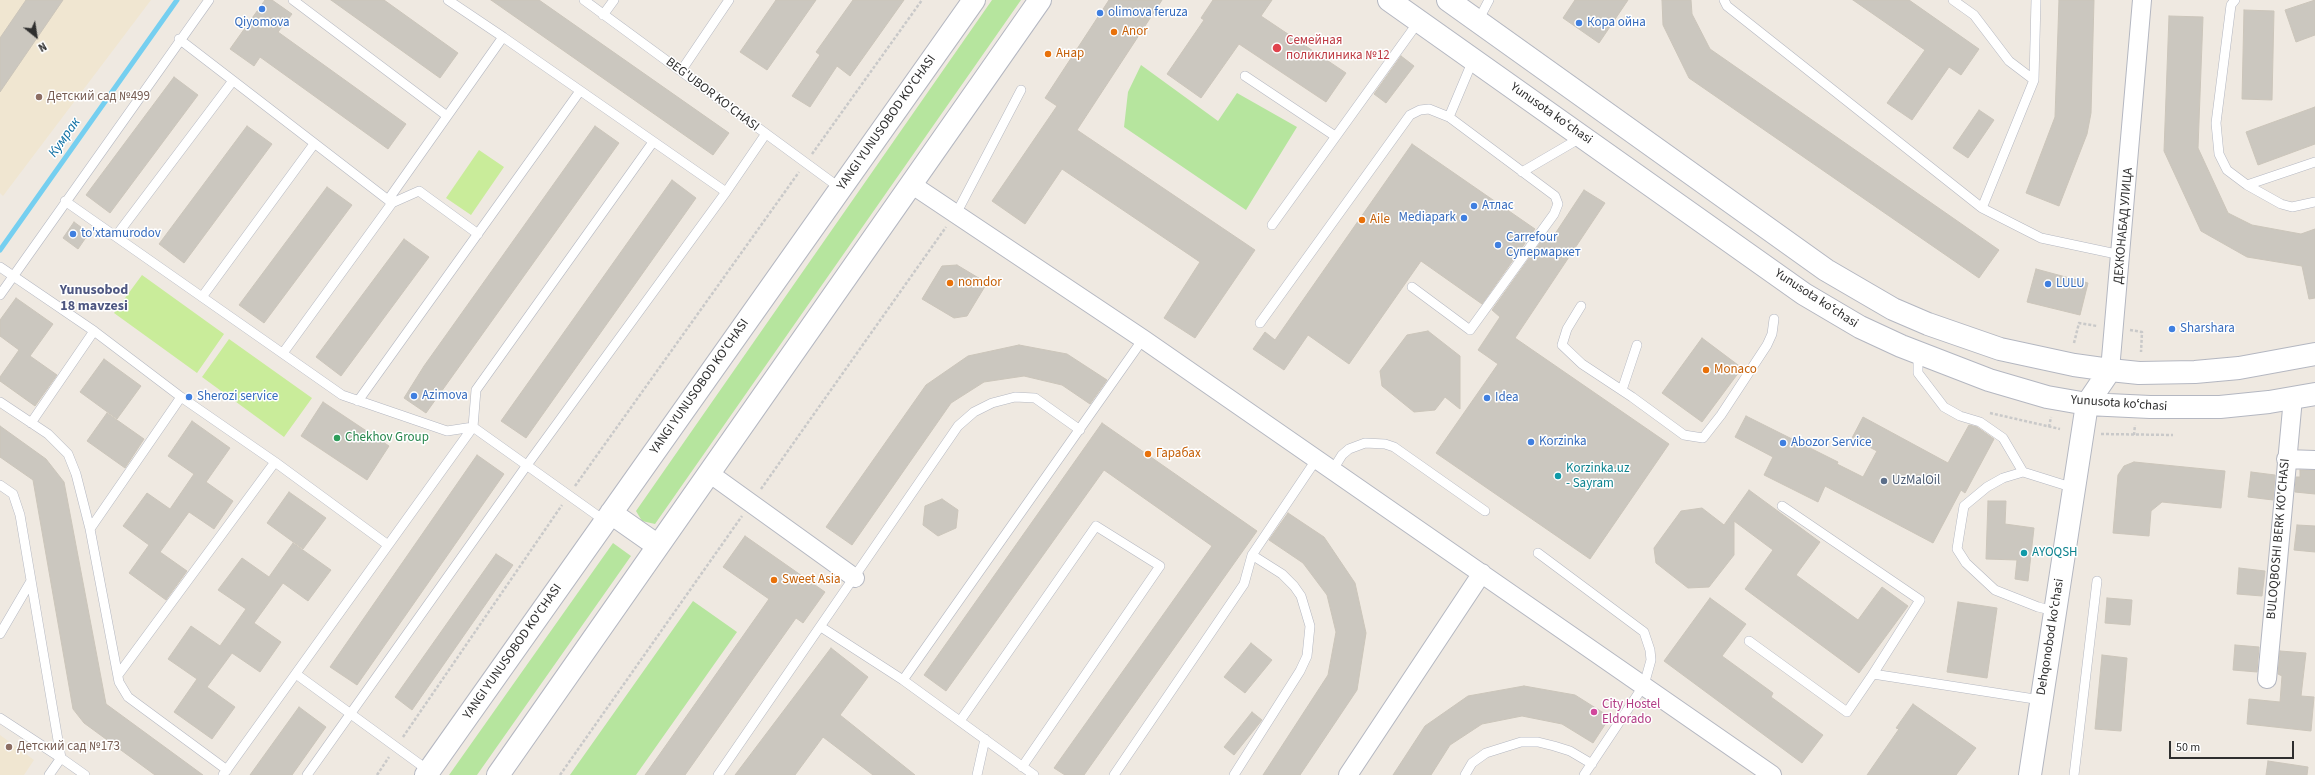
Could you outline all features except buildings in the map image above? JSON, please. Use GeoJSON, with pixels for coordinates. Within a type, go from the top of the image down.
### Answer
{"type":"FeatureCollection","features":[{"type":"Feature","properties":{"kind":"main road","name":"YANGI YUNUSOBOD KO'CHASI"},"geometry":{"type":"LineString","coordinates":[[428,773],[974,0]]}},
{"type":"Feature","properties":{"kind":"main road"},"geometry":{"type":"LineString","coordinates":[[498,775],[1040,0]]}},
{"type":"Feature","properties":{"kind":"main road","name":"Yunusota koʻchasi"},"geometry":{"type":"LineString","coordinates":[[1389,0],[1804,294],[1860,327],[1918,353],[1989,380],[2034,394],[2087,404],[2196,407],[2245,405],[2315,394]]}},
{"type":"Feature","properties":{"kind":"main road"},"geometry":{"type":"LineString","coordinates":[[1448,0],[1826,270],[1893,309],[1958,335],[2000,348],[2074,365],[2110,370],[2139,373],[2195,372],[2239,368],[2315,354]]}},
{"type":"Feature","properties":{"kind":"main road"},"geometry":{"type":"LineString","coordinates":[[2074,365],[2087,404]]}},
{"type":"Feature","properties":{"kind":"main road","name":"ДЕХКОНАБАД УЛИЦА"},"geometry":{"type":"LineString","coordinates":[[2087,404],[2110,370]]}},
{"type":"Feature","properties":{"kind":"main road","name":"Dehqonobod koʻchasi"},"geometry":{"type":"LineString","coordinates":[[2030,775],[2087,404]]}},
{"type":"Feature","properties":{"kind":"main road"},"geometry":{"type":"LineString","coordinates":[[608,517],[658,546]]}},
{"type":"Feature","properties":{"kind":"street","name":"ДЕХКОНАБАД УЛИЦА"},"geometry":{"type":"LineString","coordinates":[[2110,370],[2142,0]]}},
{"type":"Feature","properties":{"kind":"street"},"geometry":{"type":"LineString","coordinates":[[911,184],[1143,339],[1772,775]]}},
{"type":"Feature","properties":{"kind":"street","name":"BULOQBOSHI BERK KO'CHASI"},"geometry":{"type":"LineString","coordinates":[[2268,679],[2286,459],[2293,398]]}},
{"type":"Feature","properties":{"kind":"street"},"geometry":{"type":"LineString","coordinates":[[2286,459],[2315,460]]}},
{"type":"Feature","properties":{"kind":"street"},"geometry":{"type":"LineString","coordinates":[[709,473],[854,578]]}},
{"type":"Feature","properties":{"kind":"street"},"geometry":{"type":"LineString","coordinates":[[1348,775],[1482,574]]}},
{"type":"Feature","properties":{"kind":"lane"},"geometry":{"type":"LineString","coordinates":[[0,294],[179,39],[209,0]]}},
{"type":"Feature","properties":{"kind":"lane"},"geometry":{"type":"LineString","coordinates":[[293,0],[447,116]]}},
{"type":"Feature","properties":{"kind":"lane"},"geometry":{"type":"LineString","coordinates":[[448,0],[726,192]]}},
{"type":"Feature","properties":{"kind":"lane","name":"BEG'UBOR KO'CHASI"},"geometry":{"type":"LineString","coordinates":[[584,0],[765,135],[840,188]]}},
{"type":"Feature","properties":{"kind":"lane"},"geometry":{"type":"LineString","coordinates":[[603,14],[614,0]]}},
{"type":"Feature","properties":{"kind":"lane"},"geometry":{"type":"LineString","coordinates":[[681,71],[729,0]]}},
{"type":"Feature","properties":{"kind":"lane"},"geometry":{"type":"LineString","coordinates":[[1478,21],[1489,0]]}},
{"type":"Feature","properties":{"kind":"lane"},"geometry":{"type":"LineString","coordinates":[[1724,0],[1728,6],[1982,208],[2041,238],[2121,255]]}},
{"type":"Feature","properties":{"kind":"lane"},"geometry":{"type":"LineString","coordinates":[[1953,0],[1974,15],[2009,61],[2034,80]]}},
{"type":"Feature","properties":{"kind":"lane"},"geometry":{"type":"LineString","coordinates":[[1982,208],[2034,80],[2036,0]]}},
{"type":"Feature","properties":{"kind":"lane"},"geometry":{"type":"LineString","coordinates":[[2232,2],[2216,123],[2219,154],[2227,170],[2247,185],[2281,204],[2292,207],[2315,202]]}},
{"type":"Feature","properties":{"kind":"lane"},"geometry":{"type":"LineString","coordinates":[[1272,225],[1419,21]]}},
{"type":"Feature","properties":{"kind":"lane"},"geometry":{"type":"LineString","coordinates":[[283,353],[390,202],[447,116],[503,37]]}},
{"type":"Feature","properties":{"kind":"lane"},"geometry":{"type":"LineString","coordinates":[[179,39],[232,82],[390,202]]}},
{"type":"Feature","properties":{"kind":"lane"},"geometry":{"type":"LineString","coordinates":[[1449,117],[1473,60]]}},
{"type":"Feature","properties":{"kind":"lane"},"geometry":{"type":"LineString","coordinates":[[1245,76],[1336,136]]}},
{"type":"Feature","properties":{"kind":"lane"},"geometry":{"type":"LineString","coordinates":[[116,236],[232,82]]}},
{"type":"Feature","properties":{"kind":"lane"},"geometry":{"type":"LineString","coordinates":[[956,214],[1021,90]]}},
{"type":"Feature","properties":{"kind":"lane"},"geometry":{"type":"LineString","coordinates":[[358,401],[580,91]]}},
{"type":"Feature","properties":{"kind":"lane"},"geometry":{"type":"LineString","coordinates":[[1260,323],[1410,115],[1420,110],[1428,109],[1449,117],[1555,196],[1558,204],[1554,214],[1470,330],[1412,287]]}},
{"type":"Feature","properties":{"kind":"lane"},"geometry":{"type":"LineString","coordinates":[[306,775],[351,714],[527,465],[726,192],[765,135]]}},
{"type":"Feature","properties":{"kind":"lane"},"geometry":{"type":"LineString","coordinates":[[1522,172],[1583,136]]}},
{"type":"Feature","properties":{"kind":"lane"},"geometry":{"type":"LineString","coordinates":[[0,402],[48,434],[68,454],[76,474],[90,529],[118,675],[128,697],[225,772],[472,427],[476,390],[653,142]]}},
{"type":"Feature","properties":{"kind":"lane"},"geometry":{"type":"LineString","coordinates":[[202,297],[314,144]]}},
{"type":"Feature","properties":{"kind":"lane"},"geometry":{"type":"LineString","coordinates":[[2247,185],[2315,162]]}},
{"type":"Feature","properties":{"kind":"lane"},"geometry":{"type":"LineString","coordinates":[[390,202],[419,191],[478,234]]}},
{"type":"Feature","properties":{"kind":"lane"},"geometry":{"type":"LineString","coordinates":[[65,201],[342,395],[447,431],[472,427],[569,494],[608,517]]}},
{"type":"Feature","properties":{"kind":"lane"},"geometry":{"type":"LineString","coordinates":[[0,267],[94,332],[181,397],[275,462],[388,545]]}},
{"type":"Feature","properties":{"kind":"lane"},"geometry":{"type":"LineString","coordinates":[[1581,306],[1567,329],[1562,345],[1582,364],[1622,390],[1684,435],[1703,438],[1721,415],[1767,345],[1772,334],[1774,319]]}},
{"type":"Feature","properties":{"kind":"lane"},"geometry":{"type":"LineString","coordinates":[[31,423],[94,332]]}},
{"type":"Feature","properties":{"kind":"lane"},"geometry":{"type":"LineString","coordinates":[[903,680],[1143,339]]}},
{"type":"Feature","properties":{"kind":"lane"},"geometry":{"type":"LineString","coordinates":[[1622,390],[1637,345]]}},
{"type":"Feature","properties":{"kind":"lane"},"geometry":{"type":"LineString","coordinates":[[1918,353],[1918,373],[1944,407],[1960,416],[1980,422],[2003,438],[2023,472]]}},
{"type":"Feature","properties":{"kind":"lane"},"geometry":{"type":"LineString","coordinates":[[90,529],[181,397]]}},
{"type":"Feature","properties":{"kind":"lane"},"geometry":{"type":"LineString","coordinates":[[718,775],[958,426],[974,412],[992,403],[1015,397],[1035,398],[1080,430]]}},
{"type":"Feature","properties":{"kind":"lane"},"geometry":{"type":"LineString","coordinates":[[1332,471],[1342,455],[1349,449],[1365,443],[1384,444],[1394,447],[1485,511]]}},
{"type":"Feature","properties":{"kind":"lane"},"geometry":{"type":"LineString","coordinates":[[1114,775],[1244,584],[1252,555],[1316,460]]}},
{"type":"Feature","properties":{"kind":"lane"},"geometry":{"type":"LineString","coordinates":[[118,675],[275,462]]}},
{"type":"Feature","properties":{"kind":"lane"},"geometry":{"type":"LineString","coordinates":[[2055,611],[2038,607],[1995,590],[1966,563],[1957,549],[1964,506],[1986,487],[2003,478],[2023,472],[2074,488]]}},
{"type":"Feature","properties":{"kind":"lane"},"geometry":{"type":"LineString","coordinates":[[0,485],[13,494],[20,515],[61,758],[50,775]]}},
{"type":"Feature","properties":{"kind":"lane"},"geometry":{"type":"LineString","coordinates":[[1749,641],[1847,712],[1920,600],[1782,506]]}},
{"type":"Feature","properties":{"kind":"lane"},"geometry":{"type":"LineString","coordinates":[[960,721],[1096,526],[1160,566],[1022,767]]}},
{"type":"Feature","properties":{"kind":"lane"},"geometry":{"type":"LineString","coordinates":[[1538,553],[1644,632],[1648,640],[1650,660],[1644,685],[1584,775]]}},
{"type":"Feature","properties":{"kind":"lane"},"geometry":{"type":"LineString","coordinates":[[1234,775],[1300,671],[1307,656],[1310,626],[1301,596],[1294,586],[1282,574],[1252,555]]}},
{"type":"Feature","properties":{"kind":"lane"},"geometry":{"type":"LineString","coordinates":[[0,634],[31,581]]}},
{"type":"Feature","properties":{"kind":"lane"},"geometry":{"type":"LineString","coordinates":[[2074,775],[2085,693],[2097,581]]}},
{"type":"Feature","properties":{"kind":"lane"},"geometry":{"type":"LineString","coordinates":[[821,627],[903,680],[1034,775]]}},
{"type":"Feature","properties":{"kind":"lane"},"geometry":{"type":"LineString","coordinates":[[296,674],[396,747],[428,773]]}},
{"type":"Feature","properties":{"kind":"lane"},"geometry":{"type":"LineString","coordinates":[[1873,674],[2041,700]]}},
{"type":"Feature","properties":{"kind":"lane"},"geometry":{"type":"LineString","coordinates":[[0,718],[86,775]]}},
{"type":"Feature","properties":{"kind":"lane"},"geometry":{"type":"LineString","coordinates":[[977,775],[986,740]]}},
{"type":"Feature","properties":{"kind":"lane"},"geometry":{"type":"LineString","coordinates":[[1464,775],[1472,763],[1486,753],[1521,742],[1538,742],[1554,746],[1570,751],[1592,764]]}},
{"type":"Feature","properties":{"kind":"path"},"geometry":{"type":"LineString","coordinates":[[377,775],[569,494],[922,0]]}},
{"type":"Feature","properties":{"kind":"path"},"geometry":{"type":"LineString","coordinates":[[2074,342],[2080,324]]}},
{"type":"Feature","properties":{"kind":"path"},"geometry":{"type":"LineString","coordinates":[[2140,352],[2142,332]]}},
{"type":"Feature","properties":{"kind":"path"},"geometry":{"type":"LineString","coordinates":[[1988,412],[2060,429]]}},
{"type":"Feature","properties":{"kind":"path"},"geometry":{"type":"LineString","coordinates":[[2048,427],[2053,413]]}},
{"type":"Feature","properties":{"kind":"path"},"geometry":{"type":"LineString","coordinates":[[2134,435],[2135,422]]}},
{"type":"Feature","properties":{"kind":"path"},"geometry":{"type":"LineString","coordinates":[[2100,434],[2173,435]]}},
{"type":"Feature","properties":{"kind":"shaded area","name":"Детский сад №499"},"geometry":{"type":"Polygon","coordinates":[[[0,0],[151,0],[3,196],[0,193],[0,0]]]}},
{"type":"Feature","properties":{"kind":"shaded area","name":"Детский сад №173"},"geometry":{"type":"Polygon","coordinates":[[[0,735],[34,760],[24,775],[0,775],[0,735]]]}},
{"type":"Feature","properties":{"kind":"green space"},"geometry":{"type":"Polygon","coordinates":[[[992,0],[1021,0],[655,524],[642,521],[636,511],[992,0]]]}},
{"type":"Feature","properties":{"kind":"green space"},"geometry":{"type":"Polygon","coordinates":[[[1141,65],[1218,121],[1237,93],[1297,127],[1246,210],[1124,127],[1128,92],[1141,65]]]}},
{"type":"Feature","properties":{"kind":"green space"},"geometry":{"type":"Polygon","coordinates":[[[479,150],[504,167],[471,215],[446,198],[479,150]]]}},
{"type":"Feature","properties":{"kind":"green space"},"geometry":{"type":"Polygon","coordinates":[[[142,275],[224,334],[197,373],[114,313],[142,275]]]}},
{"type":"Feature","properties":{"kind":"green space"},"geometry":{"type":"Polygon","coordinates":[[[229,339],[312,398],[284,437],[202,377],[229,339]]]}},
{"type":"Feature","properties":{"kind":"green space"},"geometry":{"type":"Polygon","coordinates":[[[613,543],[631,556],[477,775],[449,775],[613,543]]]}},
{"type":"Feature","properties":{"kind":"green space"},"geometry":{"type":"Polygon","coordinates":[[[693,601],[737,632],[636,775],[570,775],[693,601]]]}},
{"type":"Feature","properties":{"kind":"waterway","name":"Кумрак"},"geometry":{"type":"LineString","coordinates":[[0,250],[177,0]]}},
{"type":"Feature","properties":{"kind":"place","name":"Qiyomova"},"geometry":{"type":"Point","coordinates":[262,9]}},
{"type":"Feature","properties":{"kind":"place","name":"olimova feruza"},"geometry":{"type":"Point","coordinates":[1100,13]}},
{"type":"Feature","properties":{"kind":"place","name":"Кора ойна"},"geometry":{"type":"Point","coordinates":[1579,23]}},
{"type":"Feature","properties":{"kind":"place","name":"Anor"},"geometry":{"type":"Point","coordinates":[1114,32]}},
{"type":"Feature","properties":{"kind":"place","name":"Семейная поликлиника №12"},"geometry":{"type":"Point","coordinates":[1277,48]}},
{"type":"Feature","properties":{"kind":"place","name":"Анар"},"geometry":{"type":"Point","coordinates":[1048,54]}},
{"type":"Feature","properties":{"kind":"place","name":"Детский сад №499"},"geometry":{"type":"Point","coordinates":[39,97]}},
{"type":"Feature","properties":{"kind":"place","name":"Атлас"},"geometry":{"type":"Point","coordinates":[1474,206]}},
{"type":"Feature","properties":{"kind":"place","name":"Mediapark"},"geometry":{"type":"Point","coordinates":[1464,218]}},
{"type":"Feature","properties":{"kind":"place","name":"Aile"},"geometry":{"type":"Point","coordinates":[1362,220]}},
{"type":"Feature","properties":{"kind":"place","name":"to'xtamurodov"},"geometry":{"type":"Point","coordinates":[73,234]}},
{"type":"Feature","properties":{"kind":"place","name":"Carrefour Супермаркет"},"geometry":{"type":"Point","coordinates":[1498,245]}},
{"type":"Feature","properties":{"kind":"place","name":"nomdor"},"geometry":{"type":"Point","coordinates":[950,283]}},
{"type":"Feature","properties":{"kind":"place","name":"LULU"},"geometry":{"type":"Point","coordinates":[2048,284]}},
{"type":"Feature","properties":{"kind":"place","name":"Sharshara"},"geometry":{"type":"Point","coordinates":[2172,329]}},
{"type":"Feature","properties":{"kind":"place","name":"Monaco"},"geometry":{"type":"Point","coordinates":[1706,370]}},
{"type":"Feature","properties":{"kind":"place","name":"Azimova"},"geometry":{"type":"Point","coordinates":[414,396]}},
{"type":"Feature","properties":{"kind":"place","name":"Sherozi service"},"geometry":{"type":"Point","coordinates":[189,397]}},
{"type":"Feature","properties":{"kind":"place","name":"Idea"},"geometry":{"type":"Point","coordinates":[1487,398]}},
{"type":"Feature","properties":{"kind":"place","name":"Chekhov Group"},"geometry":{"type":"Point","coordinates":[337,438]}},
{"type":"Feature","properties":{"kind":"place","name":"Korzinka"},"geometry":{"type":"Point","coordinates":[1531,442]}},
{"type":"Feature","properties":{"kind":"place","name":"Abozor Service"},"geometry":{"type":"Point","coordinates":[1783,443]}},
{"type":"Feature","properties":{"kind":"place","name":"Гарабах"},"geometry":{"type":"Point","coordinates":[1148,454]}},
{"type":"Feature","properties":{"kind":"place","name":"Korzinka.uz - Sayram"},"geometry":{"type":"Point","coordinates":[1558,476]}},
{"type":"Feature","properties":{"kind":"place","name":"UzMalOil"},"geometry":{"type":"Point","coordinates":[1884,481]}},
{"type":"Feature","properties":{"kind":"place","name":"AYOQSH"},"geometry":{"type":"Point","coordinates":[2024,553]}},
{"type":"Feature","properties":{"kind":"place","name":"Sweet Asia"},"geometry":{"type":"Point","coordinates":[774,580]}},
{"type":"Feature","properties":{"kind":"place","name":"City Hostel Eldorado"},"geometry":{"type":"Point","coordinates":[1594,712]}},
{"type":"Feature","properties":{"kind":"place","name":"Детский сад №173"},"geometry":{"type":"Point","coordinates":[9,747]}},
{"type":"Feature","properties":{"kind":"district","name":"Yunusobod 18 mavzesi"},"geometry":{"type":"Point","coordinates":[94,300]}}]}
